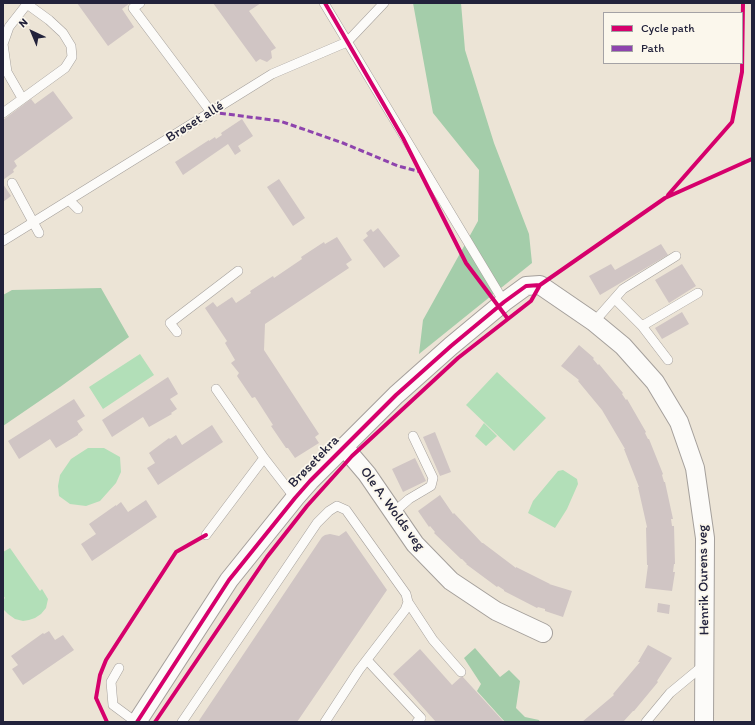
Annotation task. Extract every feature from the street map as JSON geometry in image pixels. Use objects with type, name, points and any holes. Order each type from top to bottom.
[{"type":"street","name":"Brøsetekra","points":[[136,722],[229,580],[295,498],[396,395],[504,302],[526,286],[540,285]]},
{"type":"street","name":"Henrik Ourens veg","points":[[540,285],[594,322],[623,346],[655,382],[678,422],[695,468],[706,538],[704,722]]},
{"type":"street","name":"Ole A. Wolds veg","points":[[344,447],[367,474],[415,544],[451,581],[496,611],[543,633]]},
{"type":"lane","points":[[3,113],[66,68],[72,57],[71,46],[63,33],[49,20],[26,3],[9,27],[3,44],[6,72],[22,98]]},
{"type":"lane","points":[[140,3],[133,8],[211,112]]},
{"type":"lane","points":[[324,3],[504,302]]},
{"type":"lane","name":"Brøset allé","points":[[3,242],[272,74],[347,42],[384,3]]},
{"type":"lane","points":[[12,183],[39,233]]},
{"type":"lane","points":[[69,200],[78,209]]},
{"type":"lane","points":[[594,322],[623,289],[676,256]]},
{"type":"lane","points":[[177,332],[170,323],[238,271]]},
{"type":"lane","points":[[642,326],[698,293]]},
{"type":"lane","points":[[615,299],[642,326],[668,360]]},
{"type":"lane","name":"Brøsetekra","points":[[216,389],[264,458],[295,498]]},
{"type":"lane","points":[[393,513],[409,498],[431,486],[433,478],[413,436]]},
{"type":"lane","points":[[206,535],[264,458]]},
{"type":"lane","points":[[182,722],[317,523],[329,511],[337,506],[346,510],[406,594],[408,602],[433,640],[461,672]]},
{"type":"lane","points":[[325,722],[342,694],[405,610],[408,602]]},
{"type":"lane","points":[[367,660],[421,718],[417,722]]},
{"type":"lane","points":[[646,722],[670,693],[705,664]]},
{"type":"lane","name":"Brøsetekra","points":[[119,668],[111,682],[113,705],[136,722]]},
{"type":"green space","points":[[413,3],[461,3],[465,50],[494,143],[529,234],[532,263],[419,354],[423,320],[478,221],[479,170],[433,113]]},
{"type":"green space","points":[[101,288],[129,337],[3,426],[3,295],[12,290]]},
{"type":"green space","points":[[140,354],[154,375],[103,409],[89,387]]},
{"type":"green space","points":[[497,372],[546,418],[514,451],[466,405]]},
{"type":"green space","points":[[484,423],[497,436],[486,446],[475,436]]},
{"type":"green space","points":[[88,448],[104,448],[120,457],[121,472],[116,483],[100,501],[86,506],[70,504],[59,496],[58,486],[60,475],[71,459]]},
{"type":"green space","points":[[563,470],[577,479],[578,484],[567,509],[555,528],[528,513],[533,501],[558,471]]},
{"type":"green space","points":[[10,548],[40,591],[42,589],[48,599],[46,608],[41,614],[29,620],[23,621],[15,619],[4,610],[3,600],[5,598],[3,595],[3,552]]},
{"type":"green space","points":[[475,648],[500,677],[509,670],[520,681],[516,708],[525,717],[539,720],[540,722],[505,722],[477,691],[481,684],[464,658]]},
{"type":"building","points":[[77,3],[130,3],[122,9],[134,27],[108,46]]},
{"type":"building","points":[[213,3],[261,3],[249,11],[276,48],[271,51],[272,58],[267,62],[260,59],[256,62]]},
{"type":"building","points":[[53,91],[73,118],[14,161],[17,166],[13,170],[14,172],[3,180],[3,120],[31,99],[35,104]]},
{"type":"building","points":[[242,119],[253,136],[238,146],[241,151],[235,155],[228,144],[183,175],[175,162],[209,140],[215,137],[216,139],[222,135],[221,133]]},
{"type":"building","points":[[279,179],[305,218],[293,226],[267,187]]},
{"type":"building","points":[[3,184],[11,196],[3,202]]},
{"type":"building","points":[[378,228],[400,256],[384,268],[363,240],[368,236],[366,233],[371,229],[373,232]]},
{"type":"building","points":[[337,237],[352,260],[346,264],[349,268],[265,324],[264,350],[319,434],[315,437],[319,443],[295,458],[271,426],[273,425],[255,397],[252,398],[237,376],[239,373],[231,363],[235,360],[225,343],[227,341],[205,308],[213,302],[217,307],[232,297],[236,303],[251,293],[250,291],[273,276],[274,278],[302,259],[301,257],[324,242],[325,244]]},
{"type":"building","points":[[661,244],[668,255],[600,295],[589,276],[611,264],[615,270]]},
{"type":"building","points":[[682,264],[696,286],[669,303],[655,280]]},
{"type":"building","points":[[682,312],[689,324],[662,339],[655,328]]},
{"type":"building","points":[[579,345],[594,358],[593,359],[623,393],[622,394],[626,400],[627,399],[646,432],[645,433],[649,439],[663,474],[673,519],[671,519],[672,526],[674,526],[675,564],[673,572],[675,572],[672,591],[645,588],[648,565],[647,527],[639,487],[625,449],[602,410],[578,381],[579,380],[561,366]]},
{"type":"building","points":[[168,377],[178,394],[170,399],[177,409],[171,413],[172,414],[149,427],[143,417],[112,437],[102,420]]},
{"type":"building","points":[[74,399],[85,416],[77,421],[83,430],[78,435],[56,448],[50,439],[19,459],[8,441]]},
{"type":"building","points":[[212,425],[223,442],[158,485],[147,468],[155,463],[149,453],[169,438],[170,439],[176,435],[182,445]]},
{"type":"building","points":[[435,432],[451,472],[440,476],[423,437]]},
{"type":"building","points":[[415,458],[426,481],[403,492],[392,469]]},
{"type":"building","points":[[440,495],[453,514],[454,513],[482,543],[516,568],[549,584],[572,591],[563,617],[545,611],[545,609],[537,608],[504,591],[498,586],[497,587],[466,564],[434,533],[435,532],[430,526],[429,527],[418,511]]},
{"type":"building","points":[[146,500],[157,517],[92,561],[81,544],[96,534],[89,524],[121,502],[128,512]]},
{"type":"building","points":[[346,531],[387,590],[297,722],[198,722],[322,537],[330,534],[339,536]]},
{"type":"building","points":[[658,603],[670,605],[669,614],[657,612]]},
{"type":"building","points":[[49,631],[55,640],[63,635],[74,650],[23,685],[12,669],[18,665],[11,656],[43,633],[44,634]]},
{"type":"building","points":[[648,645],[672,658],[657,681],[658,682],[634,711],[623,722],[582,722],[614,695],[613,694],[640,662],[638,662]]},
{"type":"building","points":[[420,649],[452,685],[462,676],[504,722],[436,722],[393,674]]},
{"type":"marked path","points":[[211,112],[280,121],[343,143],[398,166],[421,172]]},
{"type":"cycle path","points":[[325,3],[403,138],[466,263],[508,319]]},
{"type":"cycle path","points":[[743,3],[743,12]]},
{"type":"cycle path","points":[[668,195],[732,122],[742,72],[742,64]]},
{"type":"cycle path","points":[[155,722],[267,557],[307,506],[352,456],[458,358],[531,301],[540,285],[665,198],[752,159]]},
{"type":"cycle path","points":[[137,722],[229,580],[310,481],[396,395],[451,346],[504,302],[526,286],[540,285]]},
{"type":"cycle path","points":[[107,722],[96,698],[100,675],[106,660],[176,552],[206,535]]}]
